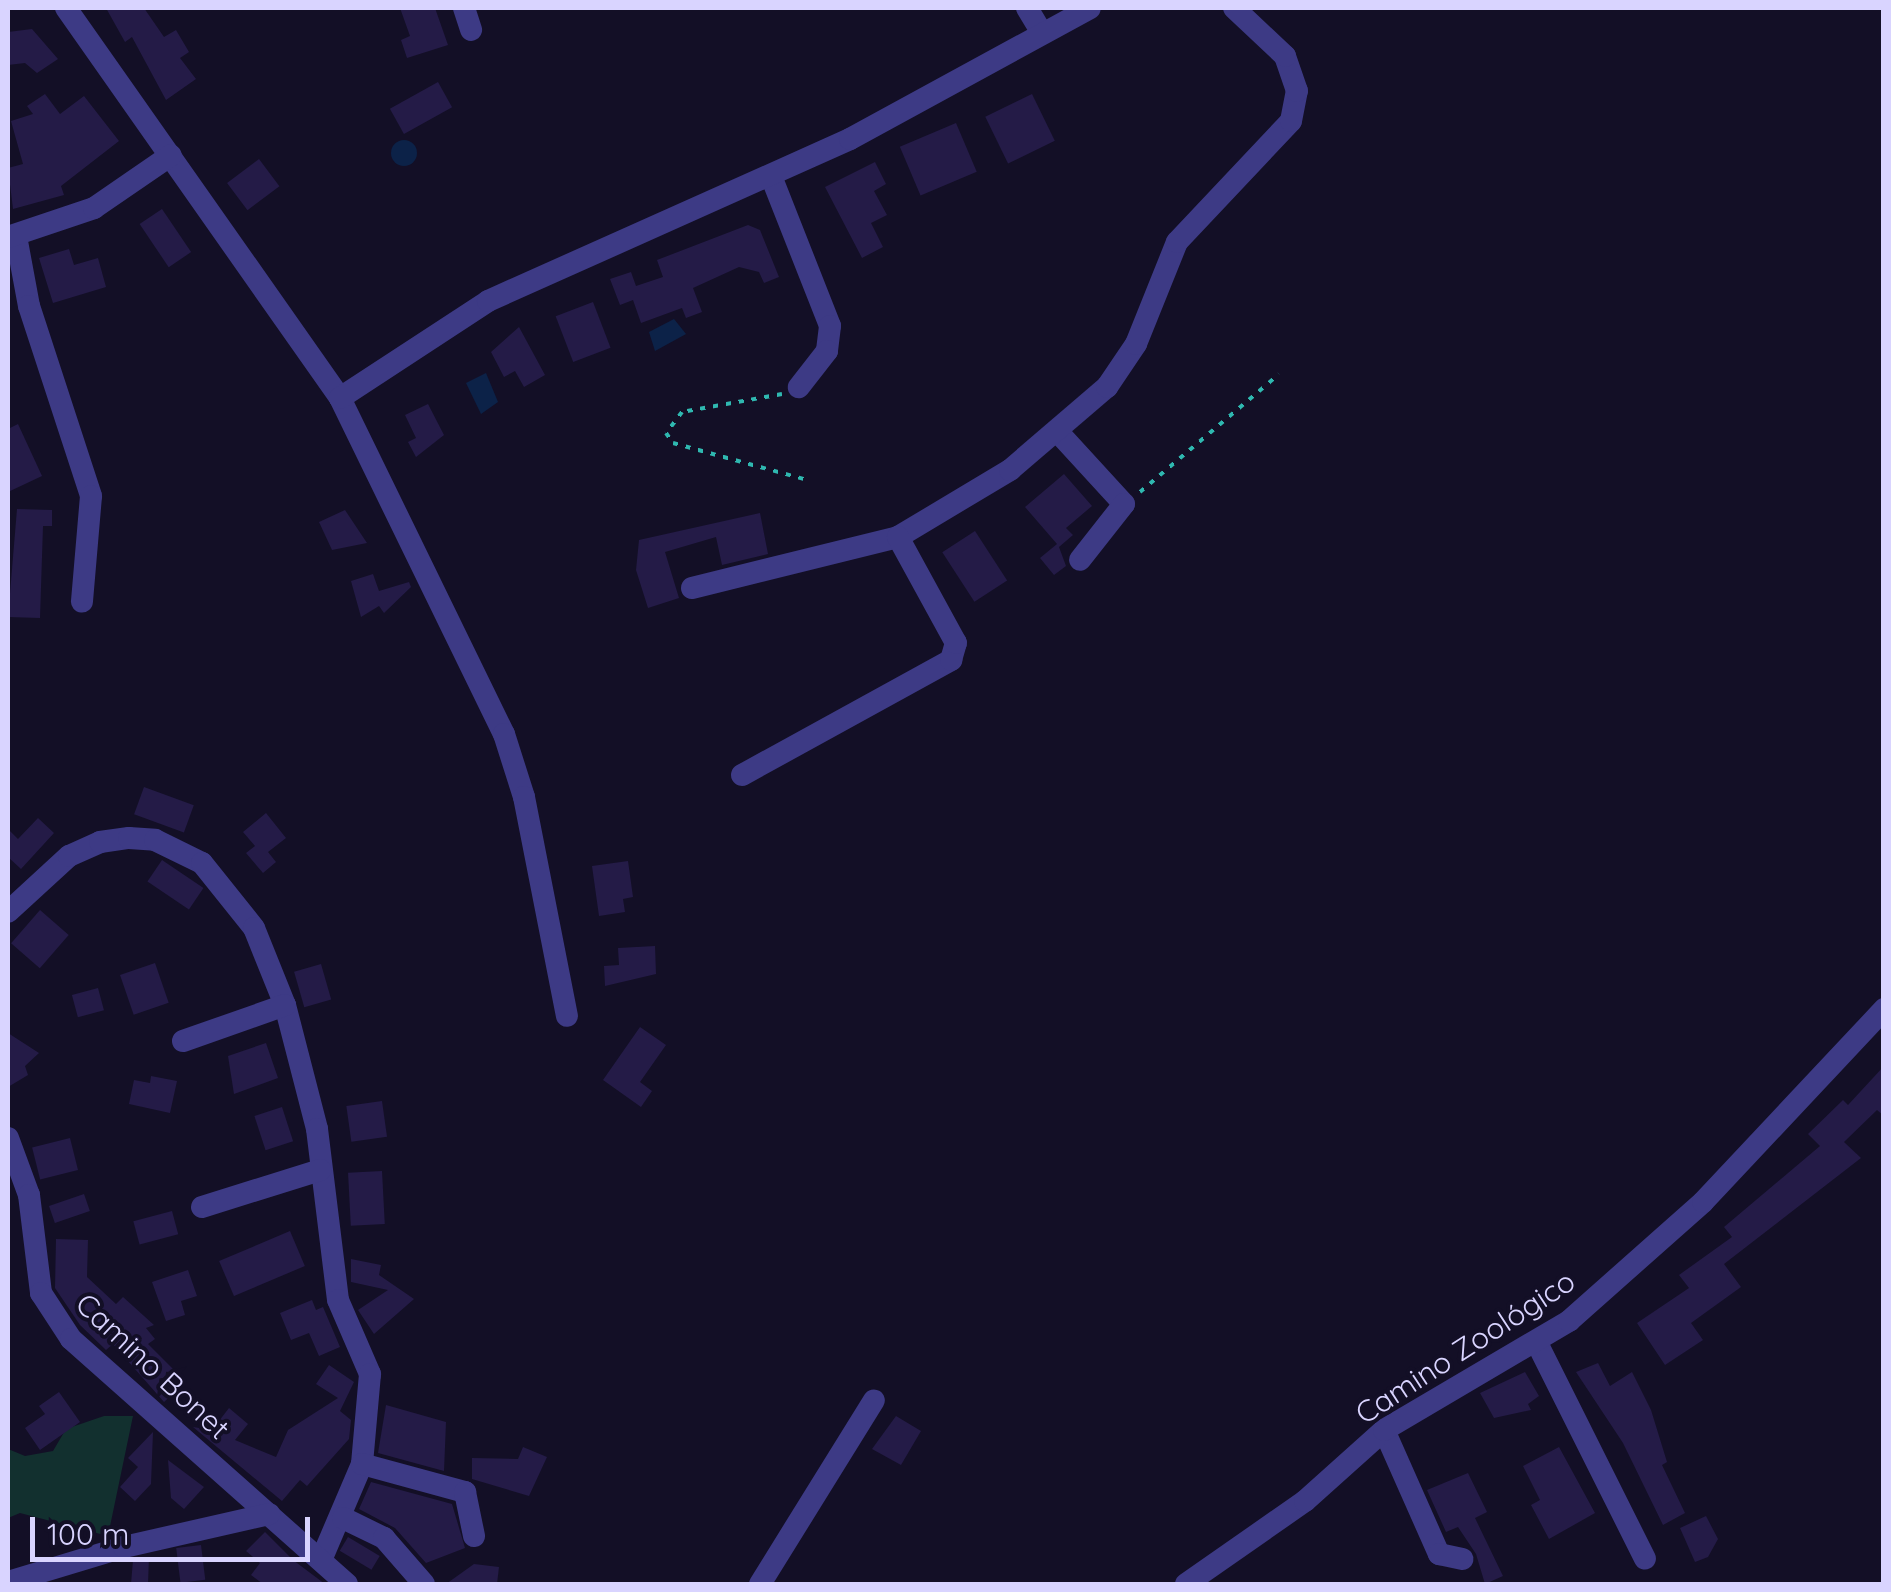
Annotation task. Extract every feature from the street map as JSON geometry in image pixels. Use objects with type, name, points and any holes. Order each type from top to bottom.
[{"type":"street","points":[[66,8],[340,398],[504,734],[524,797],[567,1016]]},
{"type":"street","points":[[1027,8],[1042,33]]},
{"type":"street","points":[[340,398],[488,301],[771,176],[1090,8]]},
{"type":"street","points":[[692,588],[898,537],[948,513],[1057,430],[1106,387],[1136,344],[1186,230],[1291,121],[1296,91],[1285,56],[1234,8]]},
{"type":"street","points":[[82,602],[91,496],[29,306],[12,236],[94,208],[171,156]]},
{"type":"street","points":[[771,176],[828,310],[827,350],[799,388]]},
{"type":"street","points":[[1057,430],[1124,504],[1080,560]]},
{"type":"street","points":[[742,775],[951,660],[956,643],[898,537]]},
{"type":"street","points":[[8,912],[69,856],[100,842],[155,840],[182,850],[221,880],[254,928],[285,1006],[317,1129],[331,1271],[370,1374],[362,1464],[343,1518],[322,1558]]},
{"type":"street","points":[[183,1041],[285,1006]]},
{"type":"street","name":"Camino Zoológico","points":[[1186,1584],[1290,1513],[1384,1430],[1537,1343],[1702,1202],[1879,1021]]},
{"type":"street","name":"Camino Bonet","points":[[8,1138],[22,1168],[41,1293],[71,1338],[347,1584]]},
{"type":"street","points":[[202,1207],[320,1170]]},
{"type":"street","points":[[1537,1343],[1646,1560]]},
{"type":"street","points":[[760,1584],[874,1400]]},
{"type":"street","points":[[1384,1430],[1439,1554],[1462,1558]]},
{"type":"street","points":[[362,1464],[465,1492],[474,1536]]},
{"type":"street","points":[[8,1582],[124,1546],[269,1514]]},
{"type":"street","points":[[343,1518],[384,1538],[424,1584]]},
{"type":"path","points":[[1124,504],[1279,374]]},
{"type":"path","points":[[799,388],[682,412],[666,433],[673,442],[807,480]]},
{"type":"green space","points":[[104,1416],[133,1416],[108,1536],[20,1513],[8,1518],[8,1449],[25,1456],[53,1451],[66,1429]]},
{"type":"water","points":[[404,140],[413,144],[417,153],[413,162],[404,166],[395,162],[391,153],[395,144]]},
{"type":"water","points":[[674,319],[686,334],[655,351],[649,332]]},
{"type":"water","points":[[486,373],[498,402],[481,414],[466,383]]},
{"type":"building","points":[[106,8],[144,8],[164,37],[176,30],[189,52],[180,58],[196,79],[166,100],[132,37],[125,42]]},
{"type":"building","points":[[400,8],[435,8],[448,45],[407,58],[401,40],[410,36]]},
{"type":"building","points":[[32,29],[58,59],[37,73],[25,63],[8,65],[8,32]]},
{"type":"building","points":[[438,82],[452,107],[404,134],[390,109]]},
{"type":"building","points":[[45,94],[60,114],[84,96],[119,141],[61,186],[64,195],[13,209],[8,168],[23,164],[11,121],[33,114],[27,106]]},
{"type":"building","points":[[1032,94],[1055,141],[1008,164],[985,117]]},
{"type":"building","points":[[956,123],[977,172],[921,196],[900,147]]},
{"type":"building","points":[[259,159],[279,186],[248,210],[227,183]]},
{"type":"building","points":[[875,162],[886,184],[874,191],[887,215],[871,223],[883,247],[862,258],[825,187]]},
{"type":"building","points":[[162,209],[191,252],[169,267],[140,224]]},
{"type":"building","points":[[748,225],[760,230],[779,277],[764,283],[759,272],[739,267],[693,288],[702,312],[686,318],[682,308],[641,323],[633,300],[620,305],[610,279],[631,272],[636,286],[663,277],[657,260]]},
{"type":"building","points":[[69,249],[74,265],[98,258],[106,287],[53,303],[39,258]]},
{"type":"building","points":[[593,302],[611,348],[573,362],[556,316]]},
{"type":"building","points":[[519,327],[545,375],[524,387],[515,371],[504,377],[491,352]]},
{"type":"building","points":[[428,404],[444,435],[416,457],[408,442],[416,438],[405,415]]},
{"type":"building","points":[[18,424],[42,476],[8,492],[8,429]]},
{"type":"building","points":[[1064,474],[1092,506],[1066,528],[1073,535],[1059,547],[1066,566],[1054,575],[1040,558],[1057,544],[1025,507]]},
{"type":"building","points":[[17,509],[52,510],[52,526],[43,526],[40,618],[8,617]]},
{"type":"building","points":[[345,510],[367,543],[332,550],[319,522]]},
{"type":"building","points":[[760,513],[768,554],[722,565],[716,537],[665,552],[679,598],[648,608],[636,570],[639,540]]},
{"type":"building","points":[[975,531],[1007,580],[974,602],[942,552]]},
{"type":"building","points":[[373,574],[379,591],[409,582],[411,587],[384,613],[379,606],[361,617],[351,581]]},
{"type":"building","points":[[144,787],[194,805],[184,832],[134,814]]},
{"type":"building","points":[[266,813],[286,838],[268,852],[276,862],[263,873],[246,853],[255,846],[243,832]]},
{"type":"building","points":[[38,818],[54,833],[21,869],[8,857],[8,829],[18,839]]},
{"type":"building","points":[[162,860],[203,888],[189,910],[147,882]]},
{"type":"building","points":[[628,861],[633,897],[623,899],[625,912],[599,916],[592,866]]},
{"type":"building","points":[[40,910],[69,935],[40,968],[11,943]]},
{"type":"building","points":[[655,946],[656,974],[605,986],[604,966],[619,965],[618,948]]},
{"type":"building","points":[[155,963],[169,1003],[134,1015],[120,975]]},
{"type":"building","points":[[321,964],[331,1000],[304,1007],[294,972]]},
{"type":"building","points":[[98,988],[104,1010],[78,1017],[72,995]]},
{"type":"building","points":[[640,1027],[666,1045],[640,1082],[652,1091],[641,1107],[603,1080]]},
{"type":"building","points":[[8,1033],[39,1053],[25,1066],[28,1075],[8,1087]]},
{"type":"building","points":[[266,1043],[278,1078],[234,1094],[228,1056]]},
{"type":"building","points":[[1884,1066],[1884,1116],[1877,1110],[1844,1142],[1861,1158],[1724,1264],[1741,1287],[1691,1323],[1703,1340],[1665,1365],[1637,1323],[1689,1288],[1679,1275],[1732,1237],[1724,1227],[1820,1146],[1808,1134],[1843,1100],[1848,1105]]},
{"type":"building","points":[[151,1076],[177,1081],[170,1113],[129,1104],[134,1080],[150,1083]]},
{"type":"building","points":[[382,1101],[387,1137],[351,1142],[346,1106]]},
{"type":"building","points":[[282,1107],[293,1141],[266,1150],[254,1116]]},
{"type":"building","points":[[70,1138],[78,1170],[40,1179],[32,1147]]},
{"type":"building","points":[[382,1171],[385,1224],[351,1226],[348,1173]]},
{"type":"building","points":[[84,1194],[90,1211],[55,1223],[49,1206]]},
{"type":"building","points":[[172,1211],[178,1234],[140,1245],[133,1221]]},
{"type":"building","points":[[290,1231],[305,1266],[234,1296],[219,1261]]},
{"type":"building","points":[[56,1239],[88,1240],[87,1277],[116,1304],[123,1297],[154,1325],[146,1328],[155,1339],[148,1344],[186,1382],[164,1402],[113,1344],[106,1350],[80,1325],[55,1288]]},
{"type":"building","points":[[351,1259],[381,1265],[379,1275],[414,1299],[374,1334],[358,1310],[388,1290],[351,1282]]},
{"type":"building","points":[[188,1270],[197,1296],[181,1301],[185,1315],[166,1321],[152,1282]]},
{"type":"building","points":[[312,1300],[316,1310],[323,1307],[340,1347],[319,1356],[309,1333],[291,1340],[280,1313]]},
{"type":"building","points":[[1598,1363],[1610,1386],[1632,1372],[1651,1410],[1667,1462],[1662,1465],[1685,1513],[1663,1525],[1623,1443],[1576,1372]]},
{"type":"building","points":[[329,1365],[354,1382],[340,1411],[351,1420],[349,1439],[307,1486],[300,1480],[282,1501],[193,1427],[212,1430],[229,1408],[248,1424],[235,1440],[276,1457],[288,1430],[338,1398],[316,1384]]},
{"type":"building","points":[[1525,1372],[1539,1396],[1528,1404],[1531,1410],[1494,1418],[1480,1393]]},
{"type":"building","points":[[59,1392],[80,1422],[40,1450],[25,1428],[45,1414],[39,1406]]},
{"type":"building","points":[[386,1405],[446,1422],[444,1471],[378,1453]]},
{"type":"building","points":[[896,1416],[921,1431],[901,1465],[872,1449]]},
{"type":"building","points":[[153,1432],[151,1484],[135,1501],[120,1487],[138,1467],[128,1458]]},
{"type":"building","points":[[523,1447],[547,1457],[529,1496],[472,1479],[472,1458],[518,1459]]},
{"type":"building","points":[[1559,1447],[1595,1513],[1549,1539],[1531,1505],[1540,1500],[1523,1466]]},
{"type":"building","points":[[168,1460],[204,1487],[184,1509],[171,1498]]},
{"type":"building","points":[[1468,1473],[1487,1512],[1475,1518],[1503,1576],[1485,1584],[1476,1554],[1458,1527],[1446,1532],[1427,1490]]},
{"type":"building","points":[[371,1482],[452,1504],[465,1548],[426,1563],[395,1528],[359,1509]]},
{"type":"building","points":[[1706,1516],[1718,1539],[1708,1557],[1695,1562],[1680,1528]]},
{"type":"building","points":[[265,1532],[325,1584],[263,1584],[251,1575],[260,1563],[246,1551]]},
{"type":"building","points":[[348,1537],[380,1556],[371,1570],[340,1551]]},
{"type":"building","points":[[201,1545],[205,1580],[180,1583],[176,1548]]},
{"type":"building","points":[[149,1557],[148,1584],[131,1584],[133,1560]]},
{"type":"building","points":[[474,1564],[499,1567],[497,1584],[446,1584]]}]
